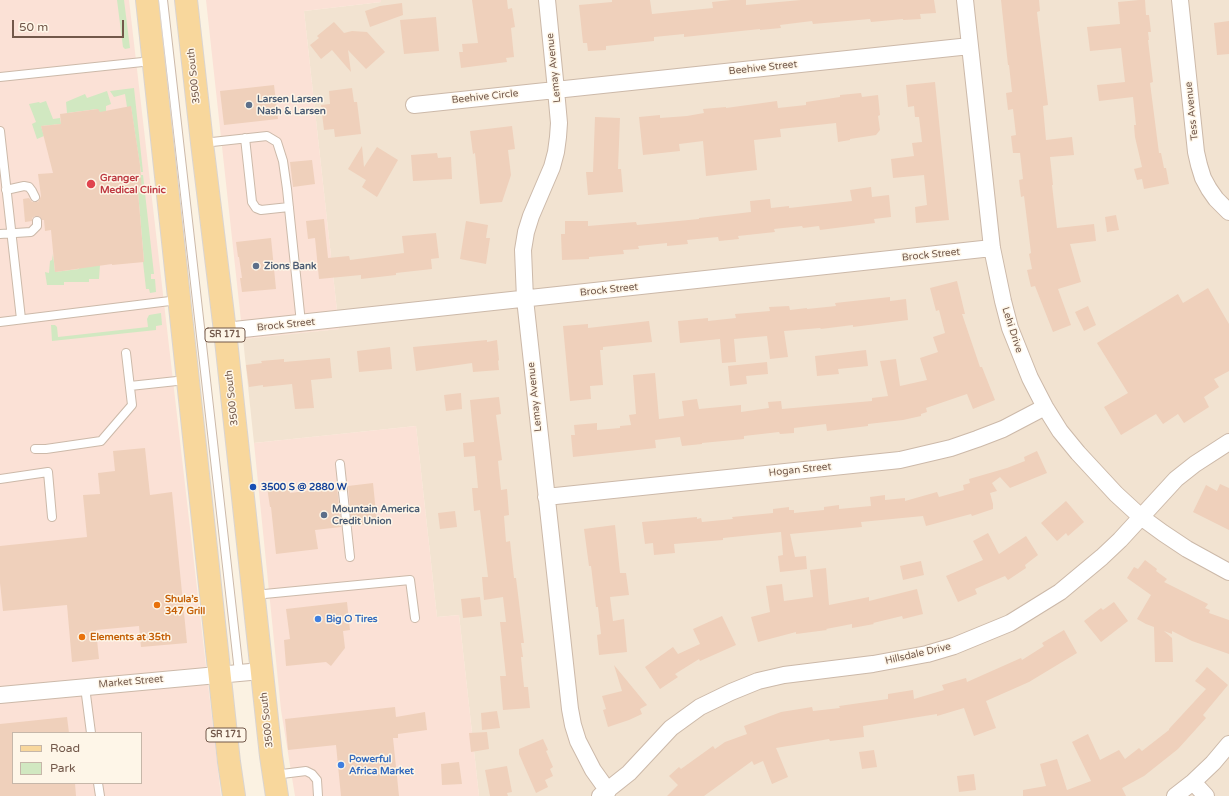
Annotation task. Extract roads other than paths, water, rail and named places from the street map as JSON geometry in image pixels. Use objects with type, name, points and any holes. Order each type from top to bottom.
[{"type":"main road","name":"SR 171","points":[[147,0],[187,380],[229,673],[229,762],[234,796]]},
{"type":"main road","points":[[173,0],[176,27],[195,78]]},
{"type":"main road","name":"3500 South","points":[[186,0],[225,331],[261,671],[277,796]]},
{"type":"street","name":"Lemay Avenue","points":[[547,0],[559,123],[556,152],[549,174],[531,216],[522,250],[525,299],[570,709],[578,741],[604,793]]},
{"type":"street","name":"Lehi Drive","points":[[965,0],[992,248],[1010,328],[1030,378],[1045,407],[1060,431],[1078,454],[1116,494],[1141,517],[1186,549],[1229,572]]},
{"type":"street","name":"Tess Avenue","points":[[1180,0],[1195,145],[1199,165],[1203,178],[1209,189],[1220,204],[1229,212]]},
{"type":"street","name":"Beehive Street","points":[[556,90],[970,46]]},
{"type":"street","name":"Beehive Circle","points":[[414,105],[556,90]]},
{"type":"street","name":"Brock Street","points":[[225,331],[992,248]]},
{"type":"street","name":"Hogan Street","points":[[546,497],[900,460],[938,452],[977,439],[1003,429],[1045,407]]},
{"type":"street","name":"Hillsdale Drive","points":[[604,793],[629,773],[671,728],[700,708],[731,692],[758,682],[784,675],[873,664],[927,654],[981,636],[1010,623],[1060,592],[1120,540],[1176,479],[1195,464],[1229,442]]},
{"type":"street","name":"Market Street","points":[[3,693],[261,671]]},
{"type":"street","points":[[1175,796],[1214,763],[1229,744]]},
{"type":"street","points":[[1193,782],[1206,796]]},
{"type":"lane","points":[[163,0],[229,673]]},
{"type":"lane","points":[[0,76],[153,60]]},
{"type":"lane","points":[[0,131],[20,320]]},
{"type":"lane","points":[[202,143],[267,136],[277,142],[283,161],[301,323]]},
{"type":"lane","points":[[245,138],[252,202],[256,208],[261,210],[289,207]]},
{"type":"lane","points":[[6,190],[24,186],[29,188],[35,197]]},
{"type":"lane","points":[[0,234],[11,232],[31,232],[37,226],[37,221]]},
{"type":"lane","points":[[0,322],[178,300]]},
{"type":"lane","points":[[35,450],[102,441],[132,405],[126,354]]},
{"type":"lane","points":[[130,386],[187,380]]},
{"type":"lane","points":[[340,464],[350,557]]},
{"type":"lane","points":[[0,478],[48,472],[52,517]]},
{"type":"lane","points":[[253,595],[410,580],[415,618]]},
{"type":"lane","points":[[85,687],[91,732]]},
{"type":"lane","points":[[274,775],[306,771],[312,774],[316,780],[318,796]]},
{"type":"lane","points":[[98,784],[100,796]]},
{"type":"place","name":"Larsen Larsen Nash & Larsen","points":[[249,105]]},
{"type":"place","name":"Granger Medical Clinic","points":[[91,184]]},
{"type":"place","name":"Zions Bank","points":[[256,266]]},
{"type":"place","name":"3500 S @ 2880 W","points":[[253,487]]},
{"type":"place","name":"Mountain America Credit Union","points":[[324,515]]},
{"type":"place","name":"Shula’s 347 Grill","points":[[157,605]]},
{"type":"place","name":"Big O Tires","points":[[318,619]]},
{"type":"place","name":"Elements at 35th","points":[[82,637]]},
{"type":"place","name":"Powerful Africa Market","points":[[341,765]]}]
